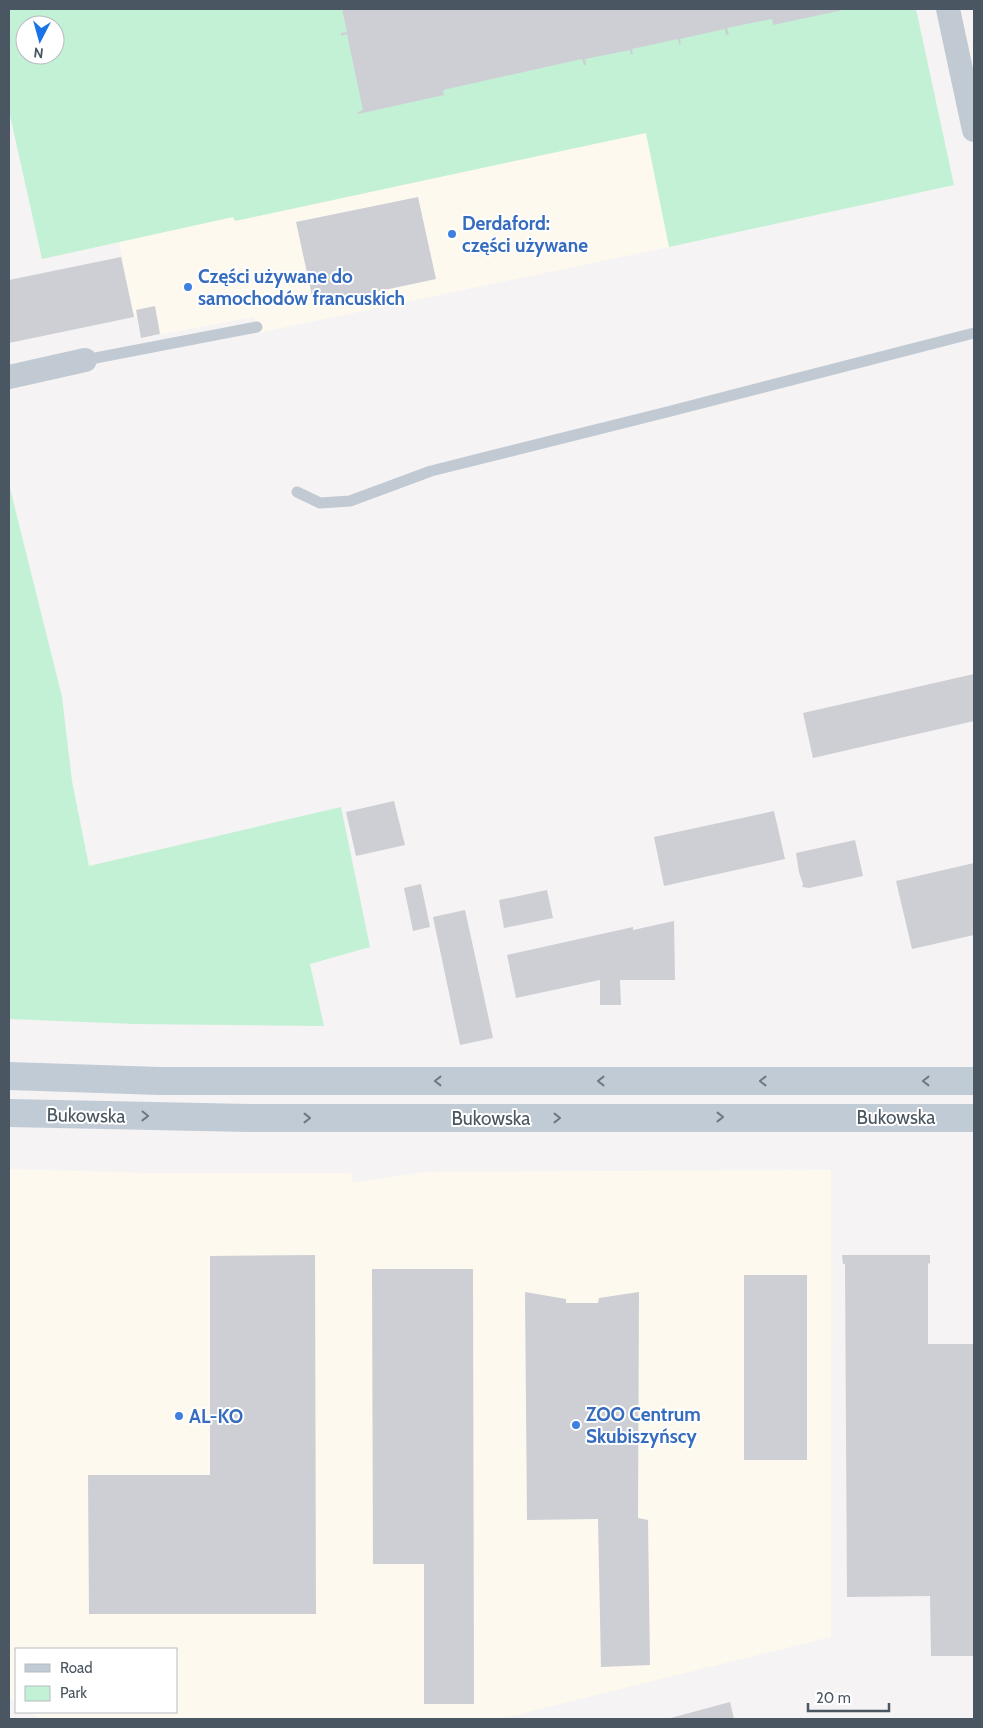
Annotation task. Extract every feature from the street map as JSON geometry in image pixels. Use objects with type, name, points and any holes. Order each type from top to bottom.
[{"type":"main road","name":"Bukowska","points":[[9,1076],[179,1081],[974,1081]]},
{"type":"main road","name":"Bukowska","points":[[9,1113],[250,1118],[974,1118]]},
{"type":"street","points":[[948,9],[974,130]]},
{"type":"street","points":[[9,377],[85,360]]},
{"type":"lane","points":[[85,360],[257,327]]},
{"type":"lane","points":[[298,492],[320,503],[350,501],[431,471],[974,333]]},
{"type":"shaded area","name":"Derdaford: części używane","points":[[646,132],[669,247],[258,333],[254,317],[141,338],[137,317],[134,317],[119,242],[233,217],[235,221]]},
{"type":"shaded area","points":[[9,1169],[149,1173],[351,1173],[352,1183],[424,1172],[831,1170],[831,1637],[500,1719],[40,1719],[31,1713],[178,1713],[178,1648],[15,1648],[15,1701],[9,1697]]},
{"type":"green space","points":[[9,9],[916,9],[954,185],[669,247],[646,133],[235,221],[233,217],[42,259],[9,111]]},
{"type":"green space","points":[[9,484],[62,697],[72,781],[89,866],[341,807],[370,947],[310,964],[324,1026],[134,1024],[9,1019]]},
{"type":"building","points":[[342,9],[843,10],[773,25],[772,19],[727,28],[729,34],[726,35],[725,29],[680,39],[681,44],[679,45],[678,39],[632,49],[633,54],[631,55],[630,50],[585,59],[586,65],[584,65],[582,59],[443,90],[444,95],[358,114],[358,112],[363,110],[347,34],[341,36],[341,33],[347,32]]},
{"type":"building","points":[[418,197],[436,279],[314,305],[296,222]]},
{"type":"building","points":[[121,257],[134,317],[9,343],[9,280]]},
{"type":"building","points":[[155,306],[160,334],[141,338],[136,310]]},
{"type":"building","points":[[974,674],[974,721],[813,758],[803,713]]},
{"type":"building","points":[[394,801],[405,845],[356,856],[346,812]]},
{"type":"building","points":[[774,811],[785,859],[664,886],[654,837]]},
{"type":"building","points":[[855,840],[863,876],[809,888],[802,887],[803,884],[796,853]]},
{"type":"building","points":[[974,863],[974,935],[912,949],[896,881]]},
{"type":"building","points":[[421,884],[430,927],[413,931],[404,888]]},
{"type":"building","points":[[547,890],[553,918],[504,928],[499,900]]},
{"type":"building","points":[[465,910],[493,1038],[460,1045],[433,917]]},
{"type":"building","points":[[674,921],[675,980],[620,980],[621,1005],[600,1005],[600,980],[516,998],[507,955],[633,927],[633,930]]},
{"type":"building","points":[[315,1255],[316,1614],[89,1614],[88,1475],[210,1475],[210,1256]]},
{"type":"building","points":[[842,1255],[930,1255],[930,1264],[928,1263],[928,1344],[974,1344],[974,1656],[931,1656],[930,1596],[847,1597],[845,1264],[843,1264]]},
{"type":"building","points":[[372,1269],[473,1269],[474,1704],[424,1704],[424,1564],[373,1564]]},
{"type":"building","points":[[744,1275],[807,1275],[807,1460],[744,1460]]},
{"type":"building","points":[[525,1292],[566,1299],[566,1303],[598,1303],[599,1298],[639,1292],[638,1518],[648,1520],[650,1665],[601,1667],[598,1519],[527,1520]]},
{"type":"building","points":[[730,1702],[734,1719],[667,1719]]},
{"type":"place","name":"Derdaford: części używane","points":[[452,234]]},
{"type":"place","name":"Części używane do samochodów francuskich","points":[[188,287]]},
{"type":"place","name":"AL-KO","points":[[179,1416]]},
{"type":"place","name":"ZOO Centrum Skubiszyńscy","points":[[576,1425]]}]
